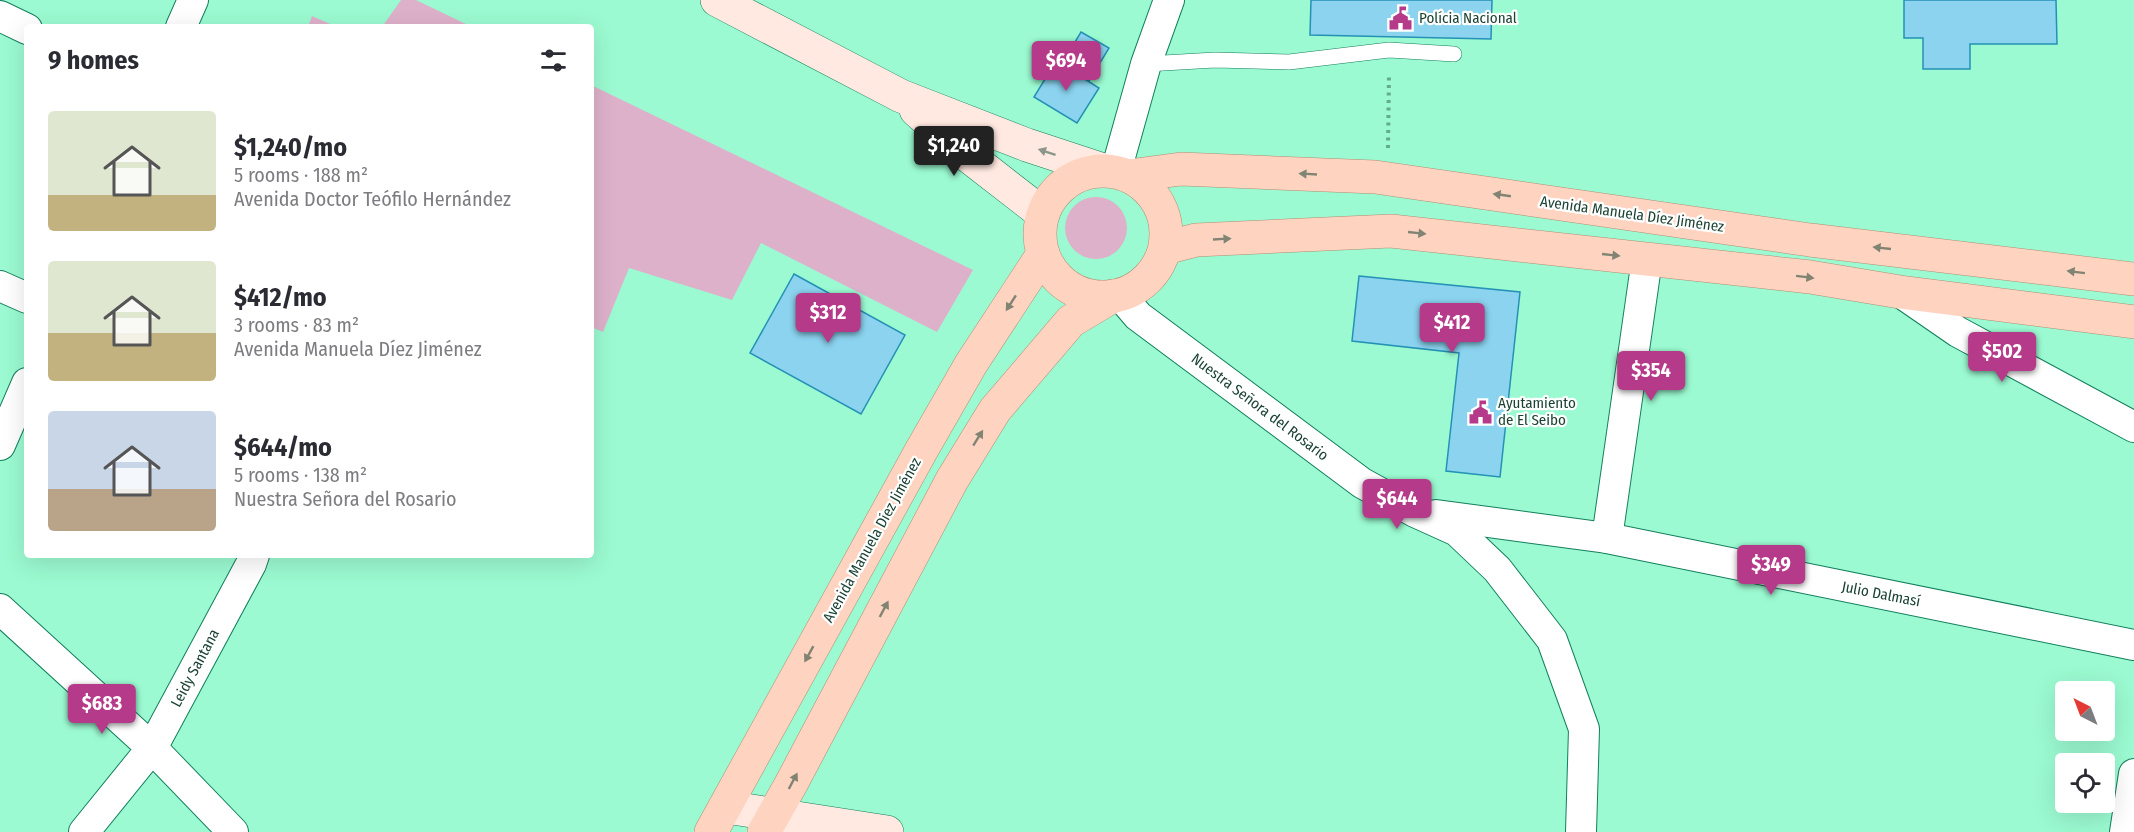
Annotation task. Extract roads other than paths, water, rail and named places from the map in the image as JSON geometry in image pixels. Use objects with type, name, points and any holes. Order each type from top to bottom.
[{"type":"main road","points":[[717,0],[901,96],[1027,145],[1116,172],[1147,188],[1160,205],[1166,226],[1165,248],[1159,264],[1149,278],[1136,288],[1071,321],[995,410],[952,480],[769,823]]},
{"type":"main road","points":[[901,96],[958,148],[1043,214]]},
{"type":"main road","name":"Avenida Manuela Díez Jiménez","points":[[1116,172],[1181,169],[1387,179],[1810,240],[2134,279]]},
{"type":"main road","points":[[1116,172],[1077,176],[1056,191],[1043,214],[1040,231],[1043,254],[1059,279],[1074,291],[1093,297],[1117,296]]},
{"type":"main road","points":[[1165,248],[1196,240],[1391,231],[1810,277],[1900,292],[2134,322]]},
{"type":"main road","name":"Avenida Manuela Díez Jiménez","points":[[719,819],[971,364],[1043,254]]},
{"type":"main road","points":[[719,819],[887,832]]},
{"type":"street","points":[[182,24],[193,0]]},
{"type":"street","points":[[1116,172],[1146,64],[1169,0]]},
{"type":"street","points":[[0,16],[24,28]]},
{"type":"street","points":[[1607,538],[1647,259]]},
{"type":"street","points":[[0,286],[24,297]]},
{"type":"street","points":[[1900,292],[1958,332],[2134,427]]},
{"type":"street","name":"Nuestra Señora del Rosario","points":[[1117,296],[1138,316],[1362,483],[1415,512],[1457,531],[1497,569],[1552,640],[1584,729],[1581,832]]},
{"type":"street","points":[[0,445],[24,390]]},
{"type":"street","name":"Julio Dalmasí","points":[[1415,512],[1607,538],[2134,645]]},
{"type":"street","name":"Leidy Santana","points":[[84,832],[152,748],[253,558]]},
{"type":"street","points":[[0,609],[152,748],[233,832]]},
{"type":"street","points":[[2125,832],[2134,774]]},
{"type":"lane","points":[[1146,64],[1215,60],[1289,62],[1389,50],[1454,54]]},
{"type":"place","name":"Polícia Nacional","points":[[1401,18]]},
{"type":"place","name":"Ayutamiento de El Seibo","points":[[1480,412]]}]
